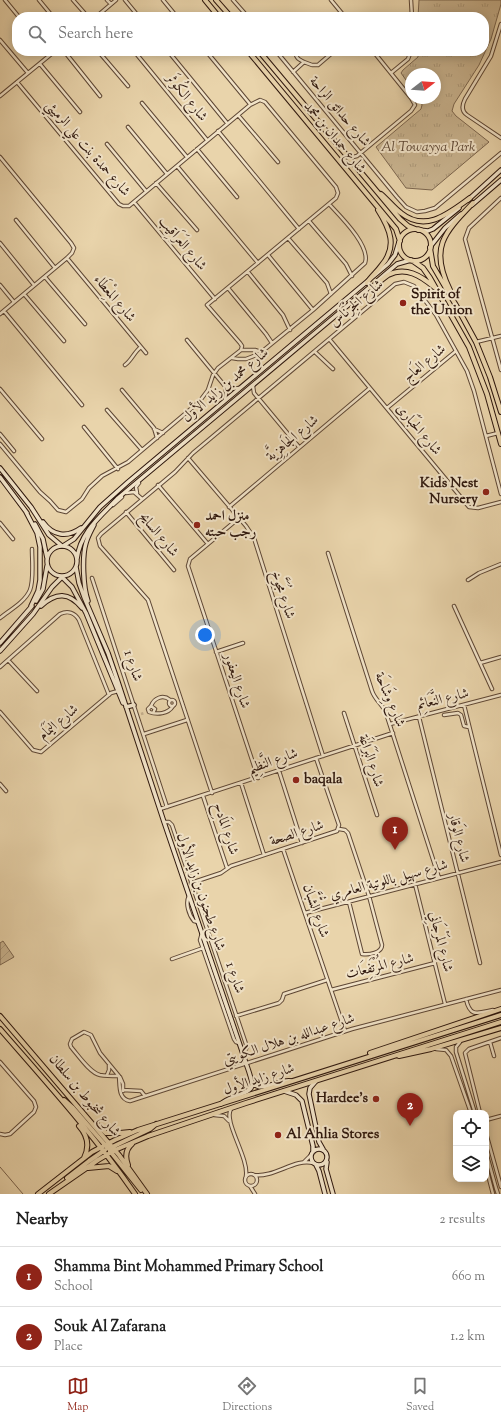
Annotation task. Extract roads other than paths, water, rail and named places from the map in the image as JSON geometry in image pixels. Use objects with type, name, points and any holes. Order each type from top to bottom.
[{"type":"main road","points":[[205,0],[213,10]]},
{"type":"main road","points":[[216,0],[227,12]]},
{"type":"main road","name":"شارع حمدان بن محمد","points":[[252,56],[396,229],[400,242]]},
{"type":"main road","name":"شارع حمدان بن محمد","points":[[263,56],[402,222],[418,230]]},
{"type":"main road","points":[[501,170],[438,226],[428,231],[412,230],[407,232],[400,242],[402,254],[426,272],[469,347],[485,387],[501,444]]},
{"type":"main road","points":[[412,261],[420,260],[425,257],[430,247],[445,228],[501,180]]},
{"type":"main road","points":[[374,189],[385,197],[400,213],[411,220],[417,221],[436,220],[470,198]]},
{"type":"main road","points":[[366,193],[386,224],[390,239],[389,252],[385,261],[366,283]]},
{"type":"main road","points":[[457,307],[442,274],[441,251],[444,238],[453,224],[473,203]]},
{"type":"main road","points":[[418,230],[428,237],[433,266],[476,342],[490,377],[501,412]]},
{"type":"main road","name":"شارع محمد بن زايد الأول","points":[[62,546],[74,539],[117,491],[388,264],[395,255],[400,242]]},
{"type":"main road","name":"شارع محمد بن زايد الأول","points":[[77,558],[83,537],[98,518],[126,491],[398,264],[412,261]]},
{"type":"main road","points":[[370,288],[390,274],[404,272],[418,275],[438,291]]},
{"type":"main road","points":[[0,468],[46,526],[56,533],[63,535],[70,534],[85,525]]},
{"type":"main road","points":[[0,643],[32,606],[43,589],[47,564],[43,539],[26,512],[1,479]]},
{"type":"main road","points":[[0,651],[38,609],[52,587],[62,577],[71,574],[76,567],[77,558],[74,551],[70,548],[62,546],[49,535],[31,507]]},
{"type":"main road","points":[[26,512],[37,533],[40,547],[39,586],[32,606]]},
{"type":"main road","points":[[96,624],[85,589],[84,550],[88,536],[98,518]]},
{"type":"main road","points":[[47,558],[52,550],[62,546]]},
{"type":"main road","points":[[47,564],[51,572],[62,577]]},
{"type":"main road","name":"شارع طحنون بن زايد الأول","points":[[76,567],[81,589],[108,653],[240,1043],[252,1083]]},
{"type":"main road","name":"شارع طحنون بن زايد الأول","points":[[62,577],[72,587],[86,613],[126,708]]},
{"type":"main road","points":[[38,609],[50,599],[61,596],[73,599],[86,613]]},
{"type":"main road","points":[[126,708],[134,705]]},
{"type":"main road","points":[[344,1064],[501,1009]]},
{"type":"main road","name":"شارع زايد الأول","points":[[49,1194],[108,1149],[138,1130],[501,1015]]},
{"type":"main road","name":"شارع شخبوط بن سلطان","points":[[0,1016],[87,1116],[135,1194]]},
{"type":"main road","name":"شارع زايد الأول","points":[[38,1194],[84,1158],[108,1149],[135,1141],[207,1115],[501,1022]]},
{"type":"main road","points":[[383,1059],[410,1054],[501,1028]]},
{"type":"main road","name":"شارع شخبوط بن سلطان","points":[[0,1029],[59,1096],[130,1171],[146,1194]]},
{"type":"main road","points":[[318,1080],[310,1088],[309,1094],[320,1144],[327,1154],[326,1169],[333,1194]]},
{"type":"main road","points":[[221,1104],[228,1098],[250,1090],[252,1083],[260,1088],[281,1081],[291,1081]]},
{"type":"main road","points":[[283,1091],[298,1096],[302,1101],[313,1146],[311,1159],[320,1171],[325,1194]]},
{"type":"main road","points":[[59,1096],[65,1108],[86,1136],[87,1148],[84,1158]]},
{"type":"main road","points":[[87,1116],[106,1133],[120,1133],[138,1130]]},
{"type":"main road","points":[[64,1183],[71,1175],[108,1149],[150,1129],[157,1123]]},
{"type":"main road","points":[[130,1171],[126,1153],[135,1141]]},
{"type":"main road","points":[[108,1149],[146,1194]]},
{"type":"main road","points":[[312,1154],[318,1149],[323,1149]]},
{"type":"main road","points":[[315,1164],[322,1165],[327,1161]]},
{"type":"main road","points":[[83,1169],[98,1166],[109,1166],[124,1178]]},
{"type":"street","points":[[4,0],[15,12]]},
{"type":"street","points":[[39,0],[49,12]]},
{"type":"street","points":[[73,0],[84,12]]},
{"type":"street","points":[[107,0],[111,4]]},
{"type":"street","points":[[102,12],[116,0]]},
{"type":"street","points":[[125,0],[135,12]]},
{"type":"street","points":[[163,0],[174,12]]},
{"type":"street","points":[[234,0],[244,12]]},
{"type":"street","points":[[330,0],[341,12]]},
{"type":"street","points":[[411,0],[412,12]]},
{"type":"street","points":[[501,24],[491,56],[462,105],[467,116],[501,138]]},
{"type":"street","points":[[0,40],[12,55]]},
{"type":"street","points":[[13,56],[28,74]]},
{"type":"street","points":[[0,96],[49,56]]},
{"type":"street","points":[[68,56],[100,96]]},
{"type":"street","points":[[102,56],[128,86]]},
{"type":"street","name":"شارع الكُوثَر","points":[[138,56],[208,140]]},
{"type":"street","points":[[172,56],[227,124]]},
{"type":"street","points":[[210,56],[250,105],[257,100],[265,102],[336,186],[338,192],[337,197],[329,204],[207,305],[241,344],[241,350]]},
{"type":"street","name":"شارع حدائق الراحة","points":[[280,56],[360,154],[401,202],[411,210],[421,212],[438,207],[501,153]]},
{"type":"street","points":[[296,56],[298,59],[312,65],[318,65],[330,56]]},
{"type":"street","points":[[377,56],[405,90]]},
{"type":"street","points":[[391,73],[408,59],[409,56]]},
{"type":"street","points":[[293,72],[304,62]]},
{"type":"street","points":[[40,64],[80,112]]},
{"type":"street","name":"شارع حمدة بنت علي الرميثي","points":[[17,82],[122,206],[127,206],[134,202],[250,105]]},
{"type":"street","points":[[142,103],[187,157]]},
{"type":"street","points":[[348,158],[360,154],[414,108],[414,104]]},
{"type":"street","points":[[238,115],[278,162]]},
{"type":"street","points":[[128,127],[166,174]]},
{"type":"street","points":[[218,131],[299,229]]},
{"type":"street","name":"شارع حمدة بنت علي الرميثي","points":[[107,144],[146,191]]},
{"type":"street","points":[[197,149],[237,197]]},
{"type":"street","points":[[354,165],[357,156]]},
{"type":"street","points":[[0,157],[72,243],[74,248],[67,258],[0,314]]},
{"type":"street","points":[[177,166],[258,263]]},
{"type":"street","points":[[156,183],[197,230]]},
{"type":"street","points":[[501,198],[469,228],[465,237],[501,370]]},
{"type":"street","name":"شارع العَرَاقِيب","points":[[134,202],[215,299]]},
{"type":"street","points":[[232,358],[249,358],[261,352],[290,330],[331,295],[365,263],[366,254],[358,238],[329,204]]},
{"type":"street","points":[[16,220],[55,268]]},
{"type":"street","points":[[309,221],[346,264],[352,276]]},
{"type":"street","points":[[288,238],[327,283],[331,295]]},
{"type":"street","points":[[0,243],[34,285]]},
{"type":"street","points":[[268,255],[313,310]]},
{"type":"street","name":"شارع المِعْطَاء","points":[[67,258],[146,353]]},
{"type":"street","points":[[248,272],[283,315],[290,330]]},
{"type":"street","points":[[45,277],[85,324]]},
{"type":"street","name":"شارع الجِرْنَاس","points":[[187,720],[148,600],[99,544],[98,538],[126,512],[182,466],[188,458],[395,284],[404,282],[414,286],[432,309],[456,351],[472,384],[501,494]]},
{"type":"street","points":[[0,285],[14,302]]},
{"type":"street","points":[[228,288],[272,343]]},
{"type":"street","points":[[24,294],[64,341]]},
{"type":"street","points":[[4,311],[82,405]]},
{"type":"street","points":[[476,342],[501,336]]},
{"type":"street","points":[[187,340],[224,385],[231,389],[242,387]]},
{"type":"street","name":"شارع الحَبَارى","points":[[330,340],[469,507],[478,508],[501,502]]},
{"type":"street","points":[[125,365],[141,346]]},
{"type":"street","points":[[0,444],[40,492],[58,510],[62,512],[67,511],[82,499],[89,488],[102,476],[118,469],[128,462],[202,399],[210,387],[214,373],[218,368],[241,350],[255,350],[261,352]]},
{"type":"street","name":"شارع العَاج","points":[[387,408],[456,351]]},
{"type":"street","points":[[315,352],[333,368]]},
{"type":"street","points":[[223,403],[226,393],[224,385]]},
{"type":"street","points":[[253,385],[254,393]]},
{"type":"street","name":"شارع الجَاهِزِيَّة","points":[[229,507],[370,388]]},
{"type":"street","points":[[0,389],[42,439]]},
{"type":"street","points":[[122,390],[154,428],[163,433]]},
{"type":"street","points":[[247,390],[254,393],[299,447]]},
{"type":"street","points":[[108,410],[142,450]]},
{"type":"street","points":[[84,427],[118,469]]},
{"type":"street","points":[[154,428],[156,438]]},
{"type":"street","points":[[486,436],[498,432]]},
{"type":"street","points":[[0,434],[14,451]]},
{"type":"street","name":"شارع مُجَوَّخ","points":[[188,458],[239,518],[251,533],[255,541],[323,756]]},
{"type":"street","points":[[137,493],[137,485],[152,472],[155,466]]},
{"type":"street","points":[[158,485],[208,544]]},
{"type":"street","points":[[108,508],[126,493],[131,491],[137,493],[142,499]]},
{"type":"street","name":"شارع السايح","points":[[126,512],[174,570]]},
{"type":"street","name":"شارع اليعفور","points":[[239,518],[190,560],[188,566],[258,778]]},
{"type":"street","points":[[0,523],[13,539]]},
{"type":"street","points":[[0,618],[19,603],[27,595],[30,589],[32,583],[32,548]]},
{"type":"street","name":"شارع وِشَاحَة","points":[[328,553],[372,691],[375,698],[384,709],[390,724],[439,878]]},
{"type":"street","points":[[468,580],[479,573],[501,564]]},
{"type":"street","name":"شارع 1","points":[[92,578],[134,705],[141,714],[144,734],[167,807]]},
{"type":"street","points":[[454,606],[492,689]]},
{"type":"street","points":[[0,667],[60,614],[66,612],[72,613],[78,620],[109,695]]},
{"type":"street","points":[[216,652],[243,643]]},
{"type":"street","points":[[480,663],[501,657]]},
{"type":"street","points":[[8,660],[37,691]]},
{"type":"street","name":"شارع اليَمَام","points":[[0,712],[33,750],[38,752],[43,750],[109,695],[118,691]]},
{"type":"street","name":"شارع النَّعَائِم","points":[[390,724],[501,695]]},
{"type":"street","points":[[141,714],[148,711],[148,708],[151,706],[153,701],[160,698],[166,697],[175,701],[175,704],[167,711],[159,714],[148,711]]},
{"type":"street","points":[[464,705],[501,855]]},
{"type":"street","points":[[151,706],[155,709],[153,713]]},
{"type":"street","points":[[444,715],[458,712],[464,726],[469,727]]},
{"type":"street","name":"شارع البَرَاعَة","points":[[344,713],[377,815]]},
{"type":"street","name":"شارع الوَقار","points":[[419,717],[480,963]]},
{"type":"street","points":[[144,734],[187,720],[212,793]]},
{"type":"street","name":"شارع النَّظِيم","points":[[160,809],[204,796],[392,733]]},
{"type":"street","name":"شارع الصحة","points":[[191,883],[221,873],[231,866],[336,832],[339,829],[339,825],[316,758]]},
{"type":"street","points":[[279,771],[302,843]]},
{"type":"street","points":[[241,783],[264,855]]},
{"type":"street","points":[[0,784],[6,791]]},
{"type":"street","name":"شارع المَادِح","points":[[204,796],[227,868]]},
{"type":"street","name":"شارع 1","points":[[164,822],[167,821],[171,824],[247,1047],[243,1054]]},
{"type":"street","points":[[339,829],[345,830],[348,833],[369,896],[382,947],[378,952],[366,955],[362,954],[348,902]]},
{"type":"street","name":"شارع الشُّبَّان","points":[[283,849],[345,1031]]},
{"type":"street","name":"شارع سهيل باللوتية العامري","points":[[304,913],[501,862]]},
{"type":"street","name":"شارع المَرْجَانِي","points":[[415,884],[445,1004]]},
{"type":"street","points":[[202,933],[200,938],[203,948],[234,1039],[236,1042],[240,1043]]},
{"type":"street","points":[[172,959],[203,948]]},
{"type":"street","name":"شارع المُرْتَفِعَات","points":[[331,990],[435,963]]},
{"type":"street","points":[[236,1016],[279,1003],[282,1000],[282,996],[286,994],[327,980]]},
{"type":"street","name":"شارع عبدالله بن هلال الكويتي","points":[[122,1095],[125,1099],[130,1100],[145,1096],[345,1031],[501,990]]},
{"type":"street","points":[[466,1000],[469,1009],[475,1013],[501,1009]]},
{"type":"street","points":[[120,1076],[98,1074],[91,1069],[71,1047],[70,1041],[84,1032],[89,1033],[93,1037],[100,1053],[120,1076],[123,1084],[122,1095]]},
{"type":"street","points":[[466,1038],[458,1043],[456,1048],[474,1110]]},
{"type":"street","points":[[479,1110],[468,1070],[465,1052],[469,1049],[501,1038]]},
{"type":"street","points":[[490,1042],[494,1056]]},
{"type":"street","points":[[431,1048],[443,1049],[448,1051],[450,1054],[470,1110]]},
{"type":"street","points":[[0,1062],[34,1101],[36,1107],[34,1112],[10,1134],[5,1136],[0,1134]]},
{"type":"street","points":[[106,1075],[109,1070],[109,1064]]},
{"type":"street","points":[[462,1072],[468,1070]]},
{"type":"street","points":[[120,1076],[122,1095]]},
{"type":"street","points":[[123,1090],[141,1091],[145,1096]]},
{"type":"street","points":[[231,1108],[228,1114],[246,1168],[245,1182],[255,1193]]},
{"type":"street","points":[[207,1115],[224,1116],[230,1122]]},
{"type":"street","points":[[489,1119],[501,1116]]},
{"type":"street","points":[[489,1144],[501,1187]]},
{"type":"street","points":[[246,1176],[263,1176],[304,1162],[312,1154]]},
{"type":"street","points":[[304,1162],[315,1164]]},
{"type":"street","points":[[489,1163],[498,1194]]},
{"type":"street","points":[[246,1168],[256,1178],[255,1193]]},
{"type":"street","points":[[497,1173],[501,1172]]},
{"type":"street","points":[[249,1186],[252,1186],[263,1176]]},
{"type":"street","points":[[489,1179],[493,1194]]},
{"type":"waterway","points":[[0,1167],[23,1194]]},
{"type":"place","name":"Spirit of the Union","points":[[403,303]]},
{"type":"place","name":"Kids Nest Nursery","points":[[486,492]]},
{"type":"place","name":"منزل احمد رجب حبته","points":[[197,525]]},
{"type":"place","name":"baqala","points":[[296,780]]},
{"type":"place","name":"Shamma Bint Mohammed Primary School","points":[[395,850]]},
{"type":"place","name":"Hardee's","points":[[376,1099]]},
{"type":"place","name":"Souk Al Zafarana","points":[[410,1126]]},
{"type":"place","name":"Al Ahlia Stores","points":[[278,1135]]},
{"type":"park label","name":"Al Towayya Park","points":[[428,148]]}]
